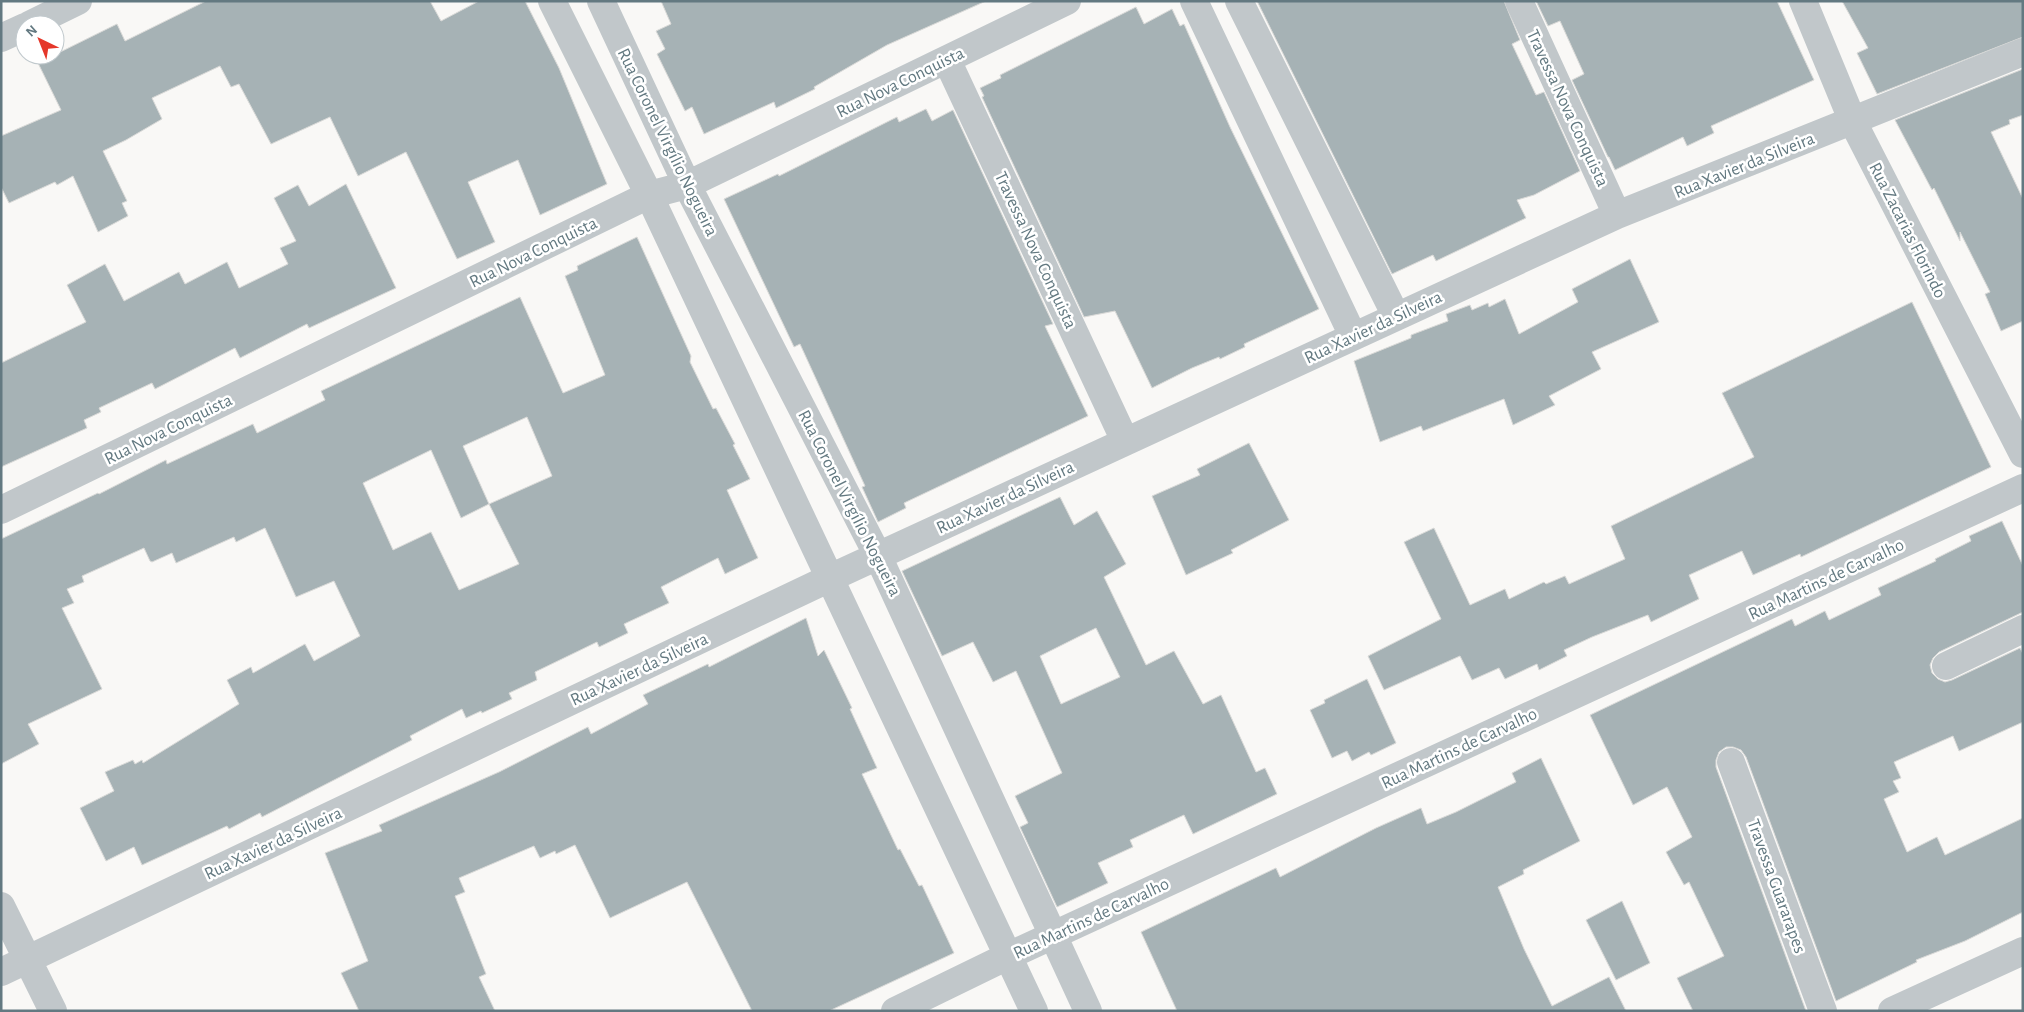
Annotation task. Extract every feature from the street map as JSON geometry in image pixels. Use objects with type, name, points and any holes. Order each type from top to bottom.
[{"type":"street","points":[[49,15],[78,1]]},
{"type":"street","points":[[552,1],[649,195],[1034,1011]]},
{"type":"street","name":"Rua Coronel Virgílio Nogueira","points":[[601,1],[687,185],[878,556],[1088,1011]]},
{"type":"street","name":"Rua Nova Conquista","points":[[1,510],[649,195],[687,185],[1067,1]]},
{"type":"street","points":[[1194,1],[1353,336]]},
{"type":"street","points":[[1239,1],[1396,316]]},
{"type":"street","name":"Travessa Nova Conquista","points":[[1519,1],[1617,216]]},
{"type":"street","name":"Rua Zacarias Florindo","points":[[1803,1],[1853,122],[2023,454]]},
{"type":"street","points":[[1,38],[15,32]]},
{"type":"street","name":"Rua Xavier da Silveira","points":[[1,972],[830,578],[1396,316],[1617,216],[2023,52]]},
{"type":"street","name":"Travessa Nova Conquista","points":[[947,60],[1125,441]]},
{"type":"street","points":[[1261,143],[1301,126]]},
{"type":"street","name":"Rua Martins de Carvalho","points":[[896,1011],[1008,956],[2023,488]]},
{"type":"street","points":[[1946,666],[2023,630]]},
{"type":"street","name":"Travessa Guararapes","points":[[1731,762],[1823,1011]]},
{"type":"street","points":[[1,906],[29,959],[53,1011]]},
{"type":"street","points":[[1892,1011],[2023,951]]},
{"type":"building","points":[[206,1],[430,1],[441,21],[479,1],[525,1],[559,68],[607,184],[540,215],[518,160],[468,182],[495,242],[457,259],[406,152],[358,176],[330,117],[271,144],[239,84],[231,87],[220,66],[152,98],[162,119],[103,151],[127,201],[122,203],[128,216],[98,232],[73,176],[57,185],[55,182],[9,203],[1,187],[1,136],[61,110],[39,65],[65,65],[65,50],[117,24],[125,41]]},
{"type":"building","points":[[661,1],[986,1],[887,45],[814,87],[815,89],[776,108],[774,102],[704,134],[692,107],[685,111],[657,54],[665,49],[656,31],[671,24]]},
{"type":"building","points":[[1257,1],[1504,1],[1520,40],[1512,44],[1536,95],[1544,92],[1580,171],[1534,195],[1517,200],[1526,218],[1436,261],[1433,255],[1392,274]]},
{"type":"building","points":[[1536,1],[1777,1],[1814,80],[1711,126],[1714,133],[1687,146],[1683,137],[1615,170],[1572,80],[1584,74],[1560,21],[1548,26]]},
{"type":"building","points":[[1842,1],[2023,1],[2023,37],[1877,94],[1857,53],[1868,48]]},
{"type":"building","points":[[1136,7],[1144,24],[1172,9],[1180,26],[1184,24],[1230,127],[1319,309],[1244,344],[1245,347],[1220,359],[1219,357],[1192,368],[1152,388],[1115,311],[1084,317],[982,97],[984,96],[980,88],[1001,78],[1000,75]]},
{"type":"building","points":[[2023,69],[2023,115],[2009,120],[2010,124],[1991,132],[2023,199],[2023,321],[2001,331],[1985,294],[1990,292],[1960,232],[1960,241],[1934,188],[1932,190],[1895,120]]},
{"type":"building","points":[[926,109],[932,121],[953,110],[1053,324],[1045,326],[1088,416],[904,503],[906,508],[878,522],[862,487],[865,486],[800,344],[794,347],[724,199],[778,174],[779,176],[897,117],[899,122]]},
{"type":"building","points":[[346,184],[396,288],[309,328],[307,324],[240,358],[235,348],[155,389],[152,383],[99,408],[101,412],[84,420],[87,428],[1,467],[1,363],[86,322],[67,285],[105,264],[124,301],[179,272],[185,284],[227,262],[239,288],[288,264],[280,248],[296,241],[274,198],[298,185],[309,206]]},
{"type":"building","points":[[637,237],[691,356],[690,362],[713,409],[716,408],[735,444],[733,445],[750,479],[727,490],[758,558],[725,574],[718,558],[661,587],[669,603],[624,624],[628,633],[599,647],[597,642],[535,672],[537,680],[509,693],[512,699],[466,718],[462,709],[410,736],[412,740],[262,817],[260,813],[229,829],[227,826],[142,865],[134,847],[106,861],[80,808],[114,791],[105,772],[133,760],[135,764],[142,760],[143,763],[239,704],[227,680],[251,667],[253,673],[305,644],[314,661],[360,636],[334,581],[296,597],[265,528],[236,542],[234,537],[176,563],[172,553],[152,562],[144,548],[82,576],[84,582],[67,589],[74,603],[62,608],[102,689],[28,724],[39,744],[1,764],[1,539],[99,494],[166,460],[167,464],[253,424],[257,433],[325,400],[321,391],[520,297],[563,393],[605,375],[565,276],[578,270],[577,266]],"holes":[[[527,417],[552,476],[489,504],[463,446]],[[431,450],[461,518],[489,504],[519,564],[459,590],[431,532],[393,550],[363,483]]]},
{"type":"building","points":[[1630,259],[1659,322],[1592,352],[1601,369],[1549,396],[1555,405],[1513,425],[1504,399],[1423,431],[1421,426],[1380,442],[1354,361],[1411,338],[1411,335],[1448,321],[1446,314],[1470,305],[1472,310],[1488,303],[1489,307],[1505,299],[1519,334],[1578,302],[1572,289]]},
{"type":"building","points":[[1912,302],[1991,467],[1801,557],[1800,554],[1753,575],[1742,551],[1689,575],[1699,599],[1651,622],[1648,615],[1592,637],[1564,650],[1567,656],[1539,670],[1537,664],[1505,679],[1499,668],[1472,680],[1460,656],[1384,690],[1368,656],[1441,619],[1404,542],[1434,528],[1470,605],[1505,589],[1509,599],[1544,582],[1546,584],[1565,576],[1569,584],[1625,559],[1611,526],[1754,457],[1722,393]]},
{"type":"building","points":[[1249,443],[1289,520],[1231,550],[1233,553],[1186,575],[1152,496],[1200,475],[1197,469]]},
{"type":"building","points":[[1060,497],[1074,525],[1097,511],[1126,564],[1104,577],[1146,665],[1174,651],[1203,704],[1221,695],[1256,772],[1265,768],[1277,794],[1193,834],[1184,815],[1130,840],[1133,847],[1098,863],[1108,883],[1057,907],[1020,827],[1028,823],[1015,796],[1062,773],[1016,671],[993,682],[973,642],[942,656],[902,571]],"holes":[[[1096,628],[1120,677],[1061,704],[1040,656]]]},
{"type":"building","points":[[2002,521],[2023,566],[2023,612],[1939,652],[1933,658],[1930,665],[1932,673],[1938,679],[1945,682],[2020,648],[2023,654],[2023,722],[1959,751],[1953,736],[1894,762],[1901,778],[1893,781],[1899,792],[1884,799],[1907,852],[1937,837],[1945,855],[2023,818],[2023,912],[1965,941],[1916,960],[1917,962],[1836,1001],[1746,757],[1741,750],[1726,747],[1719,752],[1716,767],[1806,1011],[1693,1011],[1677,978],[1724,956],[1689,882],[1684,885],[1666,852],[1692,837],[1667,787],[1633,805],[1590,715],[1792,619],[1795,626],[1825,611],[1829,620],[1881,595],[1878,588],[1936,561],[1935,559],[1971,541],[1969,536]]},
{"type":"building","points":[[806,618],[818,656],[824,650],[852,708],[850,709],[877,768],[862,774],[898,850],[900,849],[919,886],[922,885],[954,953],[829,1011],[752,1011],[687,882],[610,918],[575,845],[556,854],[555,851],[540,858],[534,846],[459,878],[465,892],[455,896],[486,974],[479,977],[495,1011],[359,1011],[341,973],[368,961],[325,853],[382,831],[379,825],[499,772],[588,727],[591,734],[648,704],[643,695],[708,664],[709,667]]},
{"type":"building","points":[[1367,679],[1396,743],[1371,755],[1369,752],[1352,761],[1347,751],[1332,758],[1310,710],[1325,703],[1324,700]]},
{"type":"building","points":[[1541,758],[1580,841],[1523,870],[1524,874],[1498,887],[1524,949],[1552,1006],[1609,977],[1626,1011],[1177,1011],[1141,932],[1276,868],[1280,877],[1376,828],[1421,808],[1427,824],[1456,812],[1516,782],[1512,773]]},
{"type":"building","points":[[1622,901],[1650,963],[1616,980],[1586,920]]}]
